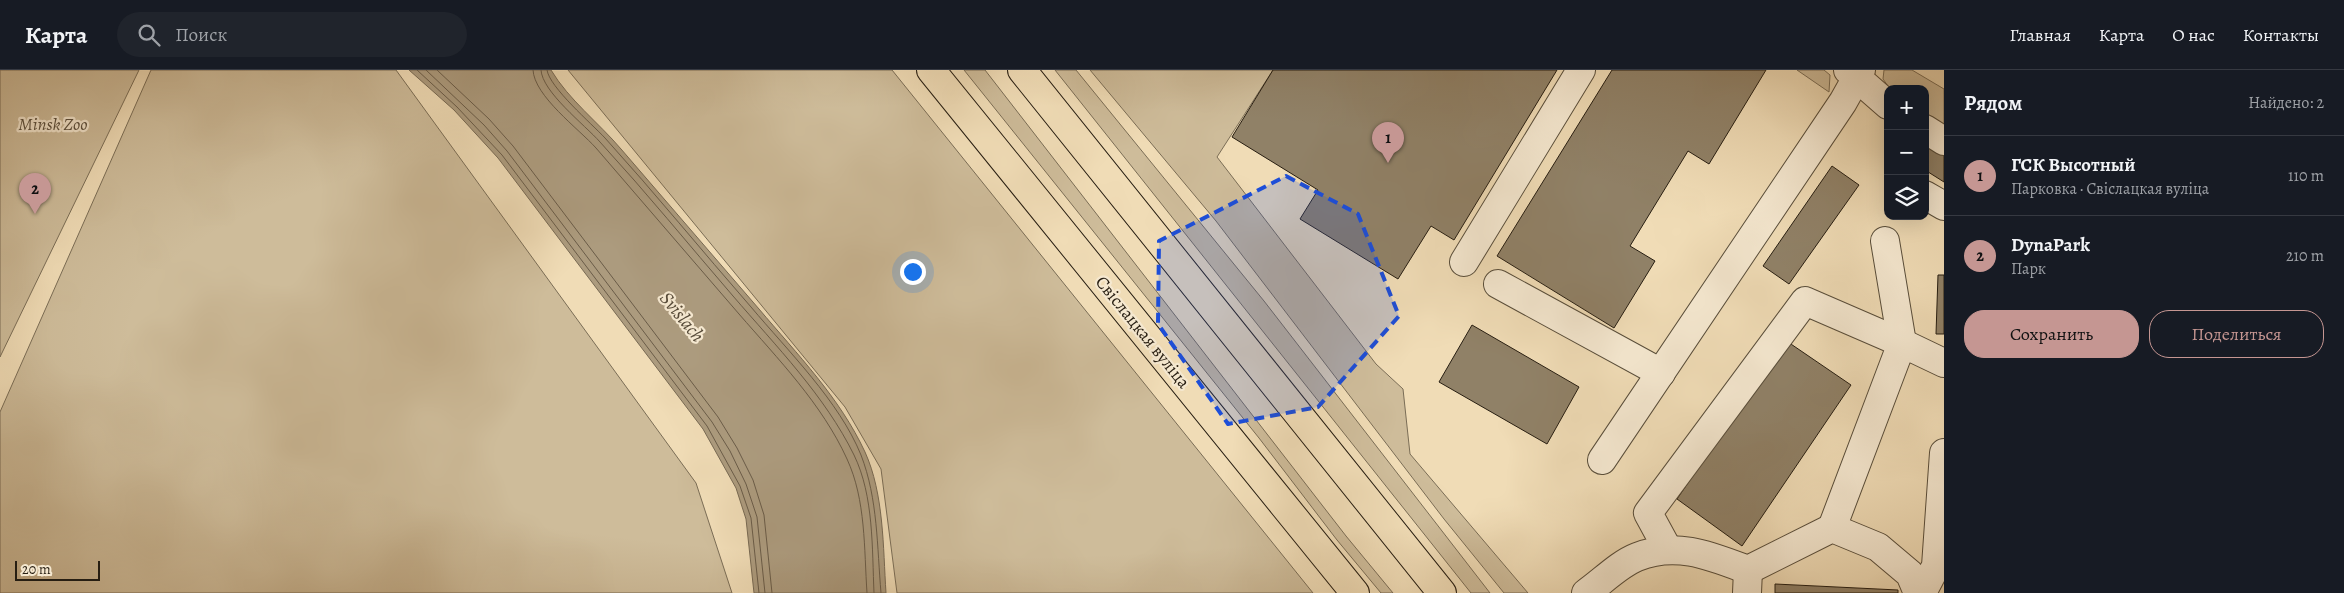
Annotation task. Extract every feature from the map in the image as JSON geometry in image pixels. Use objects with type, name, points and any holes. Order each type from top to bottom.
[{"type":"main road","name":"Свіслацкая вуліца","points":[[931,70],[1355,593]]},
{"type":"main road","points":[[1022,70],[1442,593]]},
{"type":"lane","points":[[1464,262],[1581,70]]},
{"type":"lane","points":[[1602,460],[1843,102],[1855,72],[1884,101]]},
{"type":"lane","points":[[1927,130],[1944,141]]},
{"type":"lane","points":[[1929,197],[1944,206]]},
{"type":"lane","points":[[1586,593],[1635,558],[1667,548],[1699,552],[1748,581],[1781,556],[1810,538],[1832,528],[1902,343],[1885,241]]},
{"type":"lane","points":[[1498,284],[1661,373]]},
{"type":"lane","points":[[1667,548],[1648,513],[1805,301],[1944,363]]},
{"type":"lane","points":[[1922,593],[1936,566],[1944,453]]},
{"type":"lane","points":[[1832,528],[1878,547],[1910,574],[1918,593]]},
{"type":"highlighted area","points":[[1286,176],[1358,214],[1399,316],[1318,407],[1228,424],[1158,324],[1159,241]]},
{"type":"green space","name":"Minsk Zoo","points":[[0,70],[139,70],[0,357]]},
{"type":"green space","points":[[151,70],[396,70],[696,483],[732,593],[0,593],[0,412]]},
{"type":"green space","points":[[568,70],[892,70],[1313,593],[897,593],[881,469],[845,407]]},
{"type":"green space","points":[[964,70],[985,70],[1346,536],[1393,593],[1381,593],[1337,540],[1259,438]]},
{"type":"green space","points":[[1055,70],[1076,70],[1264,301],[1490,593],[1471,593]]},
{"type":"green space","points":[[1090,70],[1273,70],[1217,157],[1376,364],[1403,389],[1410,454],[1528,593],[1504,593],[1444,519],[1216,221]]},
{"type":"green space","points":[[1797,70],[1824,70],[1830,75],[1829,92]]},
{"type":"green space","points":[[1884,70],[1912,70],[1944,89],[1944,128],[1929,118],[1929,85],[1887,85],[1883,79]]},
{"type":"water","name":"Svislach","points":[[409,70],[551,70],[566,91],[621,149],[803,360],[843,413],[865,452],[876,485],[882,521],[886,593],[754,593],[746,519],[736,488],[703,429],[498,158],[454,110]]},
{"type":"building","points":[[1273,70],[1557,70],[1454,240],[1431,226],[1398,279],[1300,219],[1318,190],[1232,137]]},
{"type":"building","points":[[1612,70],[1766,70],[1709,164],[1688,151],[1630,246],[1655,261],[1614,328],[1497,256]]},
{"type":"building","points":[[1929,141],[1944,150],[1944,182],[1929,173]]},
{"type":"building","points":[[1832,166],[1859,185],[1789,284],[1763,266]]},
{"type":"building","points":[[1938,275],[1944,275],[1944,334],[1936,334]]},
{"type":"building","points":[[1472,325],[1579,387],[1547,444],[1439,382]]},
{"type":"building","points":[[1785,340],[1851,385],[1742,546],[1677,499]]},
{"type":"building","points":[[1775,584],[1898,590],[1898,593],[1775,593]]},
{"type":"place","name":"ГСК Высотный","points":[[1388,163]]},
{"type":"place","name":"DynaPark","points":[[35,214]]}]
